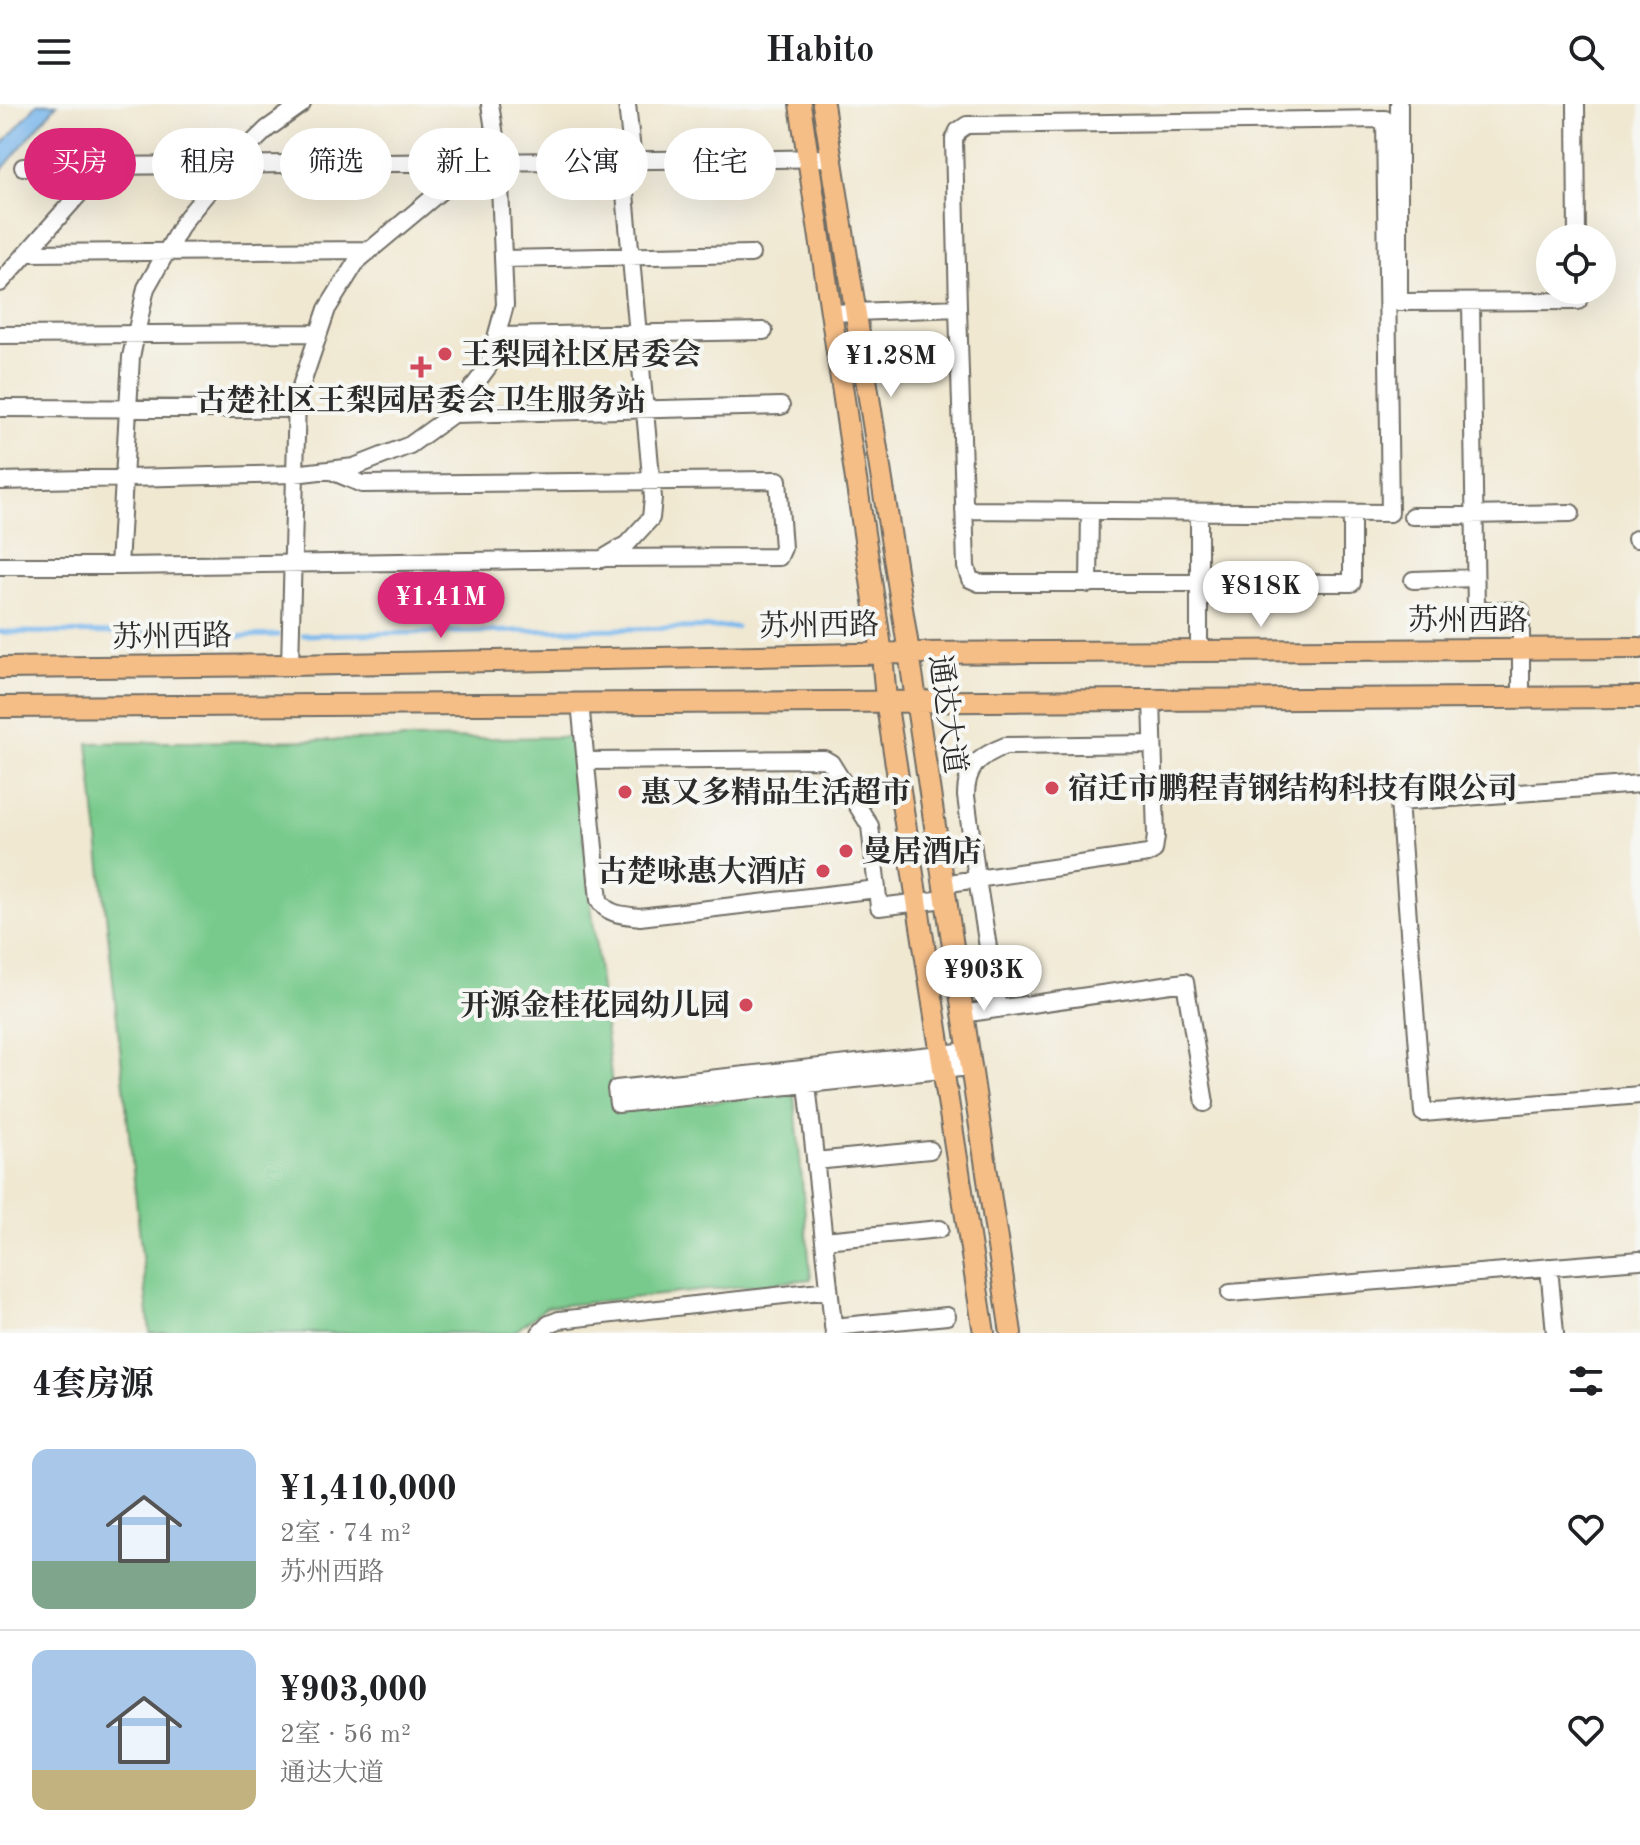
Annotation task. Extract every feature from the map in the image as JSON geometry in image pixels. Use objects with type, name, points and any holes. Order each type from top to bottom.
[{"type":"main road","name":"通达大道","points":[[800,104],[882,654],[886,700],[984,1333]]},
{"type":"main road","name":"通达大道","points":[[823,104],[1011,1333]]},
{"type":"main road","name":"苏州西路","points":[[0,668],[909,653],[1640,648]]},
{"type":"main road","points":[[0,707],[1640,697]]},
{"type":"street","points":[[264,132],[302,104]]},
{"type":"street","points":[[490,104],[494,128]]},
{"type":"street","points":[[627,104],[627,128]]},
{"type":"street","points":[[1399,104],[1399,302],[1536,302]]},
{"type":"street","points":[[1576,104],[1577,224]]},
{"type":"street","points":[[964,510],[1390,513],[1385,119],[967,125],[958,131],[954,140],[958,308],[964,510],[966,567],[970,579],[979,583],[1352,583],[1352,514]]},
{"type":"street","points":[[776,159],[831,158]]},
{"type":"street","points":[[264,165],[408,163]]},
{"type":"street","points":[[0,283],[74,200]]},
{"type":"street","points":[[119,566],[131,357],[146,288],[184,221],[201,200]]},
{"type":"street","points":[[290,665],[297,398],[327,309],[357,261],[430,200]]},
{"type":"street","points":[[0,481],[294,474],[354,467],[410,445],[453,414],[488,367],[505,305],[501,200]]},
{"type":"street","points":[[602,559],[627,544],[651,518],[653,498],[631,256],[629,200]]},
{"type":"street","points":[[27,253],[370,250]]},
{"type":"street","points":[[503,259],[751,254]]},
{"type":"street","points":[[1471,303],[1476,610],[1521,611],[1521,697]]},
{"type":"street","points":[[831,313],[958,308]]},
{"type":"street","points":[[497,336],[764,331]]},
{"type":"street","points":[[0,335],[319,333]]},
{"type":"street","points":[[453,414],[781,406]]},
{"type":"street","points":[[0,408],[296,409]]},
{"type":"street","points":[[0,566],[779,557],[783,548],[778,480],[362,484],[328,470]]},
{"type":"street","points":[[1089,584],[1090,511]]},
{"type":"street","points":[[1199,512],[1199,651]]},
{"type":"street","points":[[1412,516],[1571,513]]},
{"type":"street","points":[[1413,580],[1475,578]]},
{"type":"street","points":[[586,761],[824,759],[831,763],[870,826],[879,907],[917,903],[977,879],[1148,854],[1154,850],[1152,699]]},
{"type":"street","points":[[580,702],[599,900],[602,905],[617,914],[640,917],[877,889]]},
{"type":"street","points":[[998,1009],[977,879],[966,783],[976,762],[1005,746],[1153,744]]},
{"type":"street","points":[[1640,784],[1399,802],[1423,1113],[1640,1095]]},
{"type":"street","points":[[962,1014],[1185,982],[1205,1103]]},
{"type":"street","points":[[744,1083],[618,1104],[616,1089],[798,1080],[969,1059]]},
{"type":"street","points":[[798,1080],[815,1161],[833,1330],[947,1316]]},
{"type":"street","points":[[815,1161],[930,1150]]},
{"type":"street","points":[[824,1240],[940,1229]]},
{"type":"street","points":[[1230,1293],[1640,1260]]},
{"type":"street","points":[[1549,1267],[1555,1333]]},
{"type":"street","points":[[540,1333],[559,1320],[829,1290]]},
{"type":"green space","points":[[572,737],[615,1112],[794,1093],[811,1279],[547,1307],[513,1333],[150,1333],[88,743]]},
{"type":"water","points":[[37,104],[57,104],[37,128],[24,128],[24,143],[0,172],[0,147]]},
{"type":"waterway","points":[[303,635],[736,627]]},
{"type":"waterway","points":[[0,632],[151,633],[208,637],[278,635]]},
{"type":"place","name":"王梨园社区居委会","points":[[445,354]]},
{"type":"place","name":"古楚社区王梨园居委会卫生服务站","points":[[421,367]]},
{"type":"place","name":"宿迁市鹏程青钢结构科技有限公司","points":[[1052,788]]},
{"type":"place","name":"惠又多精品生活超市","points":[[625,792]]},
{"type":"place","name":"曼居酒店","points":[[846,851]]},
{"type":"place","name":"古楚咏惠大酒店","points":[[823,871]]},
{"type":"place","name":"开源金桂花园幼儿园","points":[[746,1005]]}]
